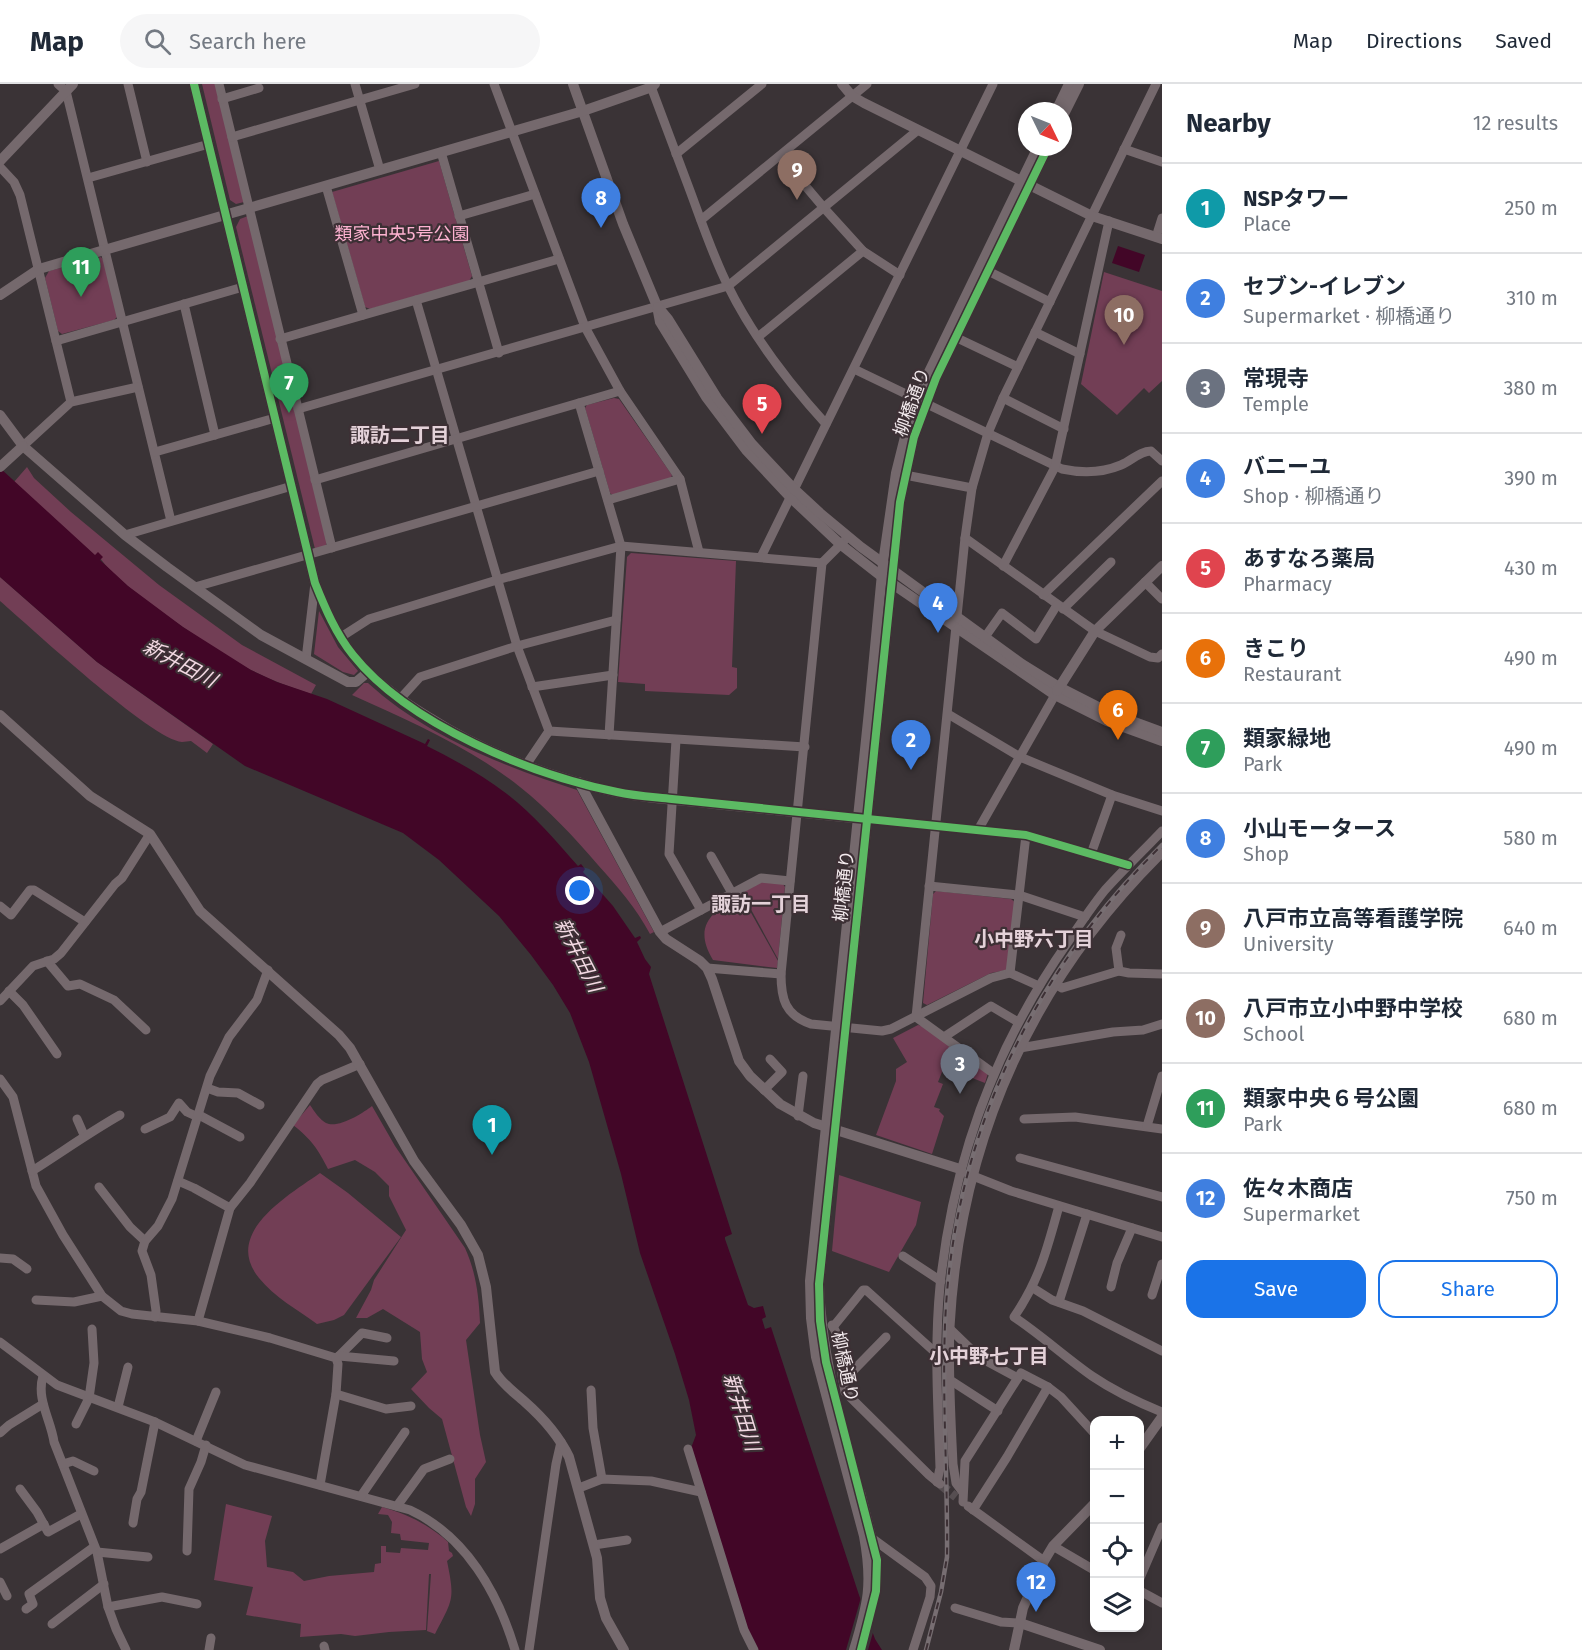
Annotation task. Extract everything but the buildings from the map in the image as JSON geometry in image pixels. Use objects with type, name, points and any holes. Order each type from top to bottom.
[{"type":"street","points":[[128,84],[147,162]]},
{"type":"street","points":[[194,84],[315,583],[326,611],[353,655],[368,672],[400,699],[484,748],[526,765],[617,792],[672,800],[1026,835],[1128,865]]},
{"type":"street","points":[[219,84],[332,548]]},
{"type":"street","points":[[355,84],[380,170]]},
{"type":"street","points":[[232,137],[415,84]]},
{"type":"street","points":[[494,84],[585,327],[620,391],[680,479],[699,552]]},
{"type":"street","points":[[573,84],[623,224],[657,306],[668,319],[717,398],[792,493],[881,576],[985,637],[1057,691],[1162,732]]},
{"type":"street","points":[[676,154],[762,84]]},
{"type":"street","points":[[842,84],[852,96],[1092,216],[1159,238],[1162,218]]},
{"type":"street","points":[[701,220],[867,84]]},
{"type":"street","points":[[762,557],[992,87],[980,84]]},
{"type":"street","points":[[1060,102],[1069,84]]},
{"type":"street","points":[[1070,102],[1079,84]]},
{"type":"street","points":[[0,295],[39,269],[583,111],[652,85],[676,154],[728,286],[758,337],[794,389],[826,424]]},
{"type":"street","points":[[0,161],[66,86]]},
{"type":"street","points":[[66,86],[171,521]]},
{"type":"street","points":[[222,99],[259,88]]},
{"type":"street","points":[[916,1017],[972,488],[988,434],[1003,398],[1124,149],[1157,89]]},
{"type":"street","points":[[298,410],[728,286],[918,130]]},
{"type":"street","points":[[88,178],[209,144]]},
{"type":"street","points":[[1124,149],[1162,162]]},
{"type":"street","points":[[441,152],[499,353]]},
{"type":"street","points":[[780,156],[863,251],[900,274]]},
{"type":"street","name":"柳橋通り","points":[[862,818],[881,576],[896,473],[906,433],[988,271],[1026,183],[1035,156]]},
{"type":"street","name":"柳橋通り","points":[[861,1650],[876,1591],[873,1539],[826,1362],[820,1321],[819,1284],[830,1127],[840,1028],[862,818],[900,502],[922,401],[947,333],[1042,156]]},
{"type":"street","points":[[0,167],[14,182],[20,195],[71,402]]},
{"type":"street","points":[[326,186],[363,315]]},
{"type":"street","points":[[459,216],[535,194]]},
{"type":"street","points":[[1004,566],[1055,467],[1109,221]]},
{"type":"street","points":[[758,337],[863,251]]},
{"type":"street","points":[[280,339],[559,259]]},
{"type":"street","points":[[988,271],[1050,302]]},
{"type":"street","points":[[56,341],[243,287]]},
{"type":"street","points":[[416,300],[517,646],[549,731]]},
{"type":"street","points":[[184,304],[215,435]]},
{"type":"street","points":[[1035,332],[1080,354]]},
{"type":"street","points":[[955,337],[1018,367]]},
{"type":"street","points":[[854,369],[1055,467],[1088,472],[1111,469],[1146,451],[1151,451],[1162,461]]},
{"type":"street","points":[[0,467],[71,402],[138,387]]},
{"type":"street","points":[[315,480],[620,391]]},
{"type":"street","points":[[1003,398],[1064,429]]},
{"type":"street","points":[[579,403],[621,546],[609,735]]},
{"type":"street","points":[[0,415],[23,446],[125,535],[261,635],[348,682],[356,682],[368,672]]},
{"type":"street","points":[[154,452],[275,418]]},
{"type":"street","points":[[195,587],[599,471]]},
{"type":"street","points":[[905,475],[972,488]]},
{"type":"street","points":[[608,500],[680,479]]},
{"type":"street","points":[[1043,595],[1162,481]]},
{"type":"street","points":[[125,535],[292,486]]},
{"type":"street","points":[[965,538],[1095,631],[1150,657],[1158,658],[1162,654]]},
{"type":"street","points":[[844,540],[893,569],[957,622],[1057,691],[1107,721],[1162,741]]},
{"type":"street","points":[[844,540],[822,563],[781,974],[781,993],[786,1006],[801,1020],[811,1024],[882,1031],[916,1017],[991,978],[1010,974],[1039,986]]},
{"type":"street","points":[[341,637],[369,619],[497,580],[621,546],[822,563]]},
{"type":"street","points":[[985,637],[1002,613],[1036,639],[1060,607],[1111,562]]},
{"type":"street","points":[[978,830],[1057,691],[1095,631],[1162,566]]},
{"type":"street","points":[[1145,582],[1162,599]]},
{"type":"street","points":[[306,659],[315,583]]},
{"type":"street","points":[[400,699],[420,677],[517,646],[616,620]]},
{"type":"street","points":[[532,687],[613,675]]},
{"type":"street","points":[[948,714],[1020,757],[1112,795],[1162,811]]},
{"type":"street","points":[[0,715],[90,796],[150,834],[195,906],[339,1035],[350,1048],[414,1161],[461,1225],[478,1255],[486,1287],[495,1372],[500,1380],[540,1416],[561,1442],[569,1457],[597,1558],[600,1598],[606,1618],[624,1650]]},
{"type":"street","points":[[549,731],[805,747]]},
{"type":"street","points":[[526,765],[549,731]]},
{"type":"street","points":[[676,740],[669,854],[701,910]]},
{"type":"street","points":[[579,782],[660,932],[707,968],[739,1061],[764,1090],[780,1104],[798,1116],[1059,1206],[1162,1237]]},
{"type":"street","points":[[1091,854],[1112,795]]},
{"type":"street","points":[[886,1337],[843,1381],[835,1395],[939,1483],[937,1354],[941,1281],[947,1234],[960,1170],[993,1073],[1039,986],[1085,917],[1128,865],[1162,831]]},
{"type":"street","points":[[0,1001],[27,970],[54,959],[61,953],[122,878],[150,834]]},
{"type":"street","points":[[1010,974],[1026,835]]},
{"type":"street","points":[[1044,1561],[973,1510],[960,1497],[956,1483],[953,1464],[950,1329],[957,1254],[972,1176],[984,1133],[1020,1047],[1055,984],[1078,950],[1109,909],[1162,853]]},
{"type":"street","points":[[711,856],[732,893]]},
{"type":"street","points":[[660,932],[761,878],[790,881]]},
{"type":"street","points":[[929,886],[1019,895],[1085,917]]},
{"type":"street","points":[[0,906],[11,915],[30,891],[34,890],[85,922]]},
{"type":"street","points":[[1119,970],[1116,948],[1121,935]]},
{"type":"street","points":[[47,961],[68,986],[80,984],[114,1000],[146,1030]]},
{"type":"street","points":[[707,968],[781,974]]},
{"type":"street","points":[[155,1317],[151,1275],[142,1251],[145,1241],[164,1214],[178,1181],[210,1076],[229,1037],[257,1000],[268,970]]},
{"type":"street","points":[[1055,984],[1062,988],[1119,970],[1128,973],[1162,974]]},
{"type":"street","points":[[9,991],[23,1005],[57,1054]]},
{"type":"street","points":[[944,1037],[990,1006],[1018,1022]]},
{"type":"street","points":[[916,1017],[993,1073]]},
{"type":"street","points":[[1020,1047],[1113,1032],[1143,1030],[1162,1024]]},
{"type":"street","points":[[764,1090],[782,1072],[770,1059]]},
{"type":"street","points":[[198,1321],[230,1208],[250,1183],[317,1084],[360,1064]]},
{"type":"street","points":[[798,1116],[803,1076]]},
{"type":"street","points":[[1147,1126],[1162,1076]]},
{"type":"street","points":[[0,1079],[13,1097],[36,1186],[63,1235],[102,1296],[122,1311],[198,1321],[338,1357],[394,1361]]},
{"type":"street","points":[[207,1088],[218,1092],[238,1093],[260,1105]]},
{"type":"street","points":[[145,1129],[170,1117],[179,1103],[187,1112],[240,1137]]},
{"type":"street","points":[[32,1171],[76,1144],[84,1135],[120,1115]]},
{"type":"street","points":[[1024,1119],[1075,1117],[1162,1129]]},
{"type":"street","points":[[77,1119],[84,1135]]},
{"type":"street","points":[[1020,1158],[1162,1197]]},
{"type":"street","points":[[178,1181],[230,1208]]},
{"type":"street","points":[[99,1187],[130,1227],[145,1241]]},
{"type":"street","points":[[1059,1206],[1044,1261],[1033,1288],[1014,1317],[1039,1333],[1091,1375],[1111,1388],[1162,1412]]},
{"type":"street","points":[[1059,1302],[1087,1214]]},
{"type":"street","points":[[1111,1287],[1117,1263],[1132,1228]]},
{"type":"street","points":[[903,1256],[941,1281]]},
{"type":"street","points":[[0,1258],[13,1259],[27,1269]]},
{"type":"street","points":[[1152,1295],[1162,1264]]},
{"type":"street","points":[[1033,1288],[1162,1351]]},
{"type":"street","points":[[843,1381],[842,1343],[832,1326],[863,1290],[866,1290],[937,1354]]},
{"type":"street","points":[[36,1300],[74,1302],[102,1296]]},
{"type":"street","points":[[76,1424],[89,1398],[94,1364],[92,1329]]},
{"type":"street","points":[[950,1329],[979,1356],[1018,1378]]},
{"type":"street","points":[[320,1485],[336,1394],[338,1357],[362,1333],[387,1338]]},
{"type":"street","points":[[0,1342],[57,1385],[155,1422],[245,1465],[397,1506],[422,1516],[438,1526],[464,1550],[500,1609],[515,1650]]},
{"type":"street","points":[[117,1407],[128,1367]]},
{"type":"street","points":[[960,1497],[965,1461],[1021,1373],[1048,1387],[1061,1397],[1090,1428]]},
{"type":"street","points":[[43,1376],[40,1386],[43,1404],[52,1426],[54,1442],[96,1550],[108,1607],[126,1650]]},
{"type":"street","points":[[950,1380],[998,1411]]},
{"type":"street","points":[[973,1510],[1012,1450],[1048,1387]]},
{"type":"street","points":[[591,1390],[593,1428],[602,1479]]},
{"type":"street","points":[[196,1441],[216,1392]]},
{"type":"street","points":[[336,1394],[386,1409],[411,1406]]},
{"type":"street","name":"柳橋通り","points":[[835,1395],[864,1536],[873,1560],[866,1609],[854,1650]]},
{"type":"street","points":[[0,1433],[43,1404]]},
{"type":"street","points":[[1144,1442],[1162,1417]]},
{"type":"street","points":[[133,1522],[155,1422]]},
{"type":"street","points":[[361,1496],[405,1432]]},
{"type":"street","points":[[529,1650],[561,1442]]},
{"type":"street","points":[[187,1551],[189,1488],[206,1445]]},
{"type":"street","points":[[688,1449],[744,1630],[754,1650]]},
{"type":"street","points":[[397,1506],[424,1469],[450,1459]]},
{"type":"street","points":[[63,1464],[73,1461],[94,1471]]},
{"type":"street","points":[[579,1488],[602,1479],[651,1481],[701,1492]]},
{"type":"street","points":[[20,1490],[48,1532],[81,1514]]},
{"type":"street","points":[[1014,1650],[1023,1608],[1044,1561],[1053,1546],[1090,1509]]},
{"type":"street","points":[[0,1549],[44,1524]]},
{"type":"street","points":[[1144,1569],[1162,1527]]},
{"type":"street","points":[[873,1539],[924,1577],[931,1586],[930,1597],[913,1650]]},
{"type":"street","points":[[594,1545],[627,1540]]},
{"type":"street","points":[[1053,1546],[1090,1567]]},
{"type":"street","points":[[26,1609],[33,1604],[29,1594],[96,1550],[148,1557]]},
{"type":"street","points":[[0,1582],[7,1596]]},
{"type":"street","points":[[52,1624],[104,1584]]},
{"type":"street","points":[[1144,1593],[1162,1603]]},
{"type":"street","points":[[108,1607],[162,1597],[197,1604]]},
{"type":"street","points":[[955,1608],[1001,1622],[1020,1623],[1100,1650]]},
{"type":"street","points":[[209,1650],[211,1638]]},
{"type":"green space","points":[[202,84],[216,84],[244,202],[236,204],[230,200]]},
{"type":"green space","name":"類家中央5号公園","points":[[439,161],[472,276],[469,281],[370,309],[365,307],[332,192]]},
{"type":"green space","points":[[248,216],[327,542],[325,547],[315,549],[236,227],[240,219]]},
{"type":"green space","points":[[101,257],[118,316],[114,320],[62,334],[58,331],[45,278],[49,271]]},
{"type":"green space","points":[[1104,272],[1162,291],[1162,381],[1149,393],[1144,388],[1117,415],[1081,384]]},
{"type":"green space","points":[[614,398],[619,399],[672,475],[670,480],[614,496],[610,493],[585,408],[587,405]]},
{"type":"green space","points":[[27,467],[34,478],[71,512],[159,585],[242,645],[316,685],[311,694],[251,670],[192,633],[142,597],[105,565],[98,553],[95,556],[14,482]]},
{"type":"green space","points":[[631,553],[736,561],[732,667],[737,668],[737,688],[729,695],[645,691],[645,684],[618,682],[627,557]]},
{"type":"green space","points":[[0,577],[97,662],[213,744],[207,753],[191,741],[182,742],[145,723],[91,680],[0,601]]},
{"type":"green space","points":[[319,611],[338,647],[358,671],[354,675],[343,672],[314,654]]},
{"type":"green space","points":[[364,683],[368,683],[415,719],[440,734],[494,760],[577,790],[654,932],[650,934],[613,881],[551,814],[531,796],[481,759],[460,747],[352,695]]},
{"type":"green space","points":[[763,881],[783,884],[785,887],[778,959],[742,893]]},
{"type":"green space","points":[[936,891],[1011,899],[1016,903],[1007,970],[991,973],[927,1005],[923,1003],[933,894]]},
{"type":"green space","points":[[740,893],[778,961],[777,968],[713,960],[707,948],[705,928],[708,920]]},
{"type":"green space","points":[[918,1025],[988,1073],[985,1083],[944,1067],[938,1082],[943,1084],[934,1107],[940,1109],[939,1111],[944,1116],[932,1154],[876,1135],[896,1081],[896,1069],[907,1062],[893,1038]]},
{"type":"green space","points":[[310,1105],[322,1120],[331,1124],[350,1119],[372,1106],[395,1146],[469,1257],[476,1285],[480,1323],[466,1340],[486,1462],[475,1479],[475,1504],[471,1516],[466,1507],[442,1419],[411,1389],[427,1372],[422,1359],[420,1332],[383,1309],[367,1318],[356,1318],[374,1280],[406,1230],[389,1196],[389,1186],[375,1172],[355,1160],[328,1169],[313,1145],[293,1125]]},
{"type":"green space","points":[[320,1173],[401,1237],[344,1315],[317,1324],[265,1285],[250,1261],[249,1246],[254,1231],[264,1217],[292,1192]]},
{"type":"green space","points":[[839,1175],[921,1202],[916,1225],[889,1272],[832,1251]]},
{"type":"green space","points":[[226,1504],[272,1516],[265,1541],[267,1567],[293,1572],[304,1581],[374,1572],[375,1564],[381,1563],[381,1546],[386,1546],[386,1552],[400,1553],[401,1548],[428,1550],[429,1543],[401,1540],[400,1534],[391,1533],[392,1522],[388,1515],[378,1514],[382,1507],[409,1516],[425,1525],[448,1542],[449,1551],[453,1556],[447,1561],[451,1599],[435,1634],[427,1631],[431,1574],[429,1574],[426,1630],[355,1636],[341,1634],[300,1637],[301,1624],[246,1615],[253,1587],[214,1580]]},
{"type":"water","points":[[1118,246],[1145,255],[1139,272],[1112,263]]},
{"type":"water","name":"新井田川","points":[[0,468],[95,555],[98,552],[103,557],[100,560],[128,586],[183,627],[251,670],[277,682],[327,699],[425,744],[428,739],[430,740],[427,746],[498,787],[535,819],[578,866],[581,864],[585,869],[583,872],[613,906],[635,938],[640,936],[637,942],[651,967],[649,974],[732,1234],[725,1239],[748,1305],[754,1308],[763,1306],[766,1317],[762,1319],[765,1329],[771,1327],[859,1595],[875,1639],[882,1650],[758,1650],[751,1639],[691,1448],[696,1435],[689,1400],[640,1253],[621,1174],[589,1062],[570,1013],[531,955],[499,916],[439,860],[403,833],[245,766],[97,662],[0,577]]},
{"type":"pier","points":[[862,1594],[874,1629],[868,1650],[846,1650]]},
{"type":"tunnel","points":[[941,1485],[956,1497]]},
{"type":"railway","points":[[926,1650],[941,1592],[947,1557],[944,1354],[951,1257],[963,1191],[982,1126],[1007,1064],[1038,1005],[1074,949],[1115,895],[1162,845]]},
{"type":"cycle path","points":[[194,84],[315,583],[341,638],[353,655],[377,680],[406,704],[474,743],[511,760],[584,784],[644,796],[1026,835],[1128,865]]},
{"type":"cycle path","points":[[861,1650],[876,1591],[877,1560],[826,1362],[820,1321],[819,1284],[900,502],[914,437],[936,378],[1044,156]]},
{"type":"place","name":"八戸市立高等看護学院","points":[[797,200]]},
{"type":"place","name":"小山モータース","points":[[601,228]]},
{"type":"place","name":"類家中央６号公園","points":[[81,297]]},
{"type":"place","name":"八戸市立小中野中学校","points":[[1124,345]]},
{"type":"place","name":"類家緑地","points":[[289,413]]},
{"type":"place","name":"あすなろ薬局","points":[[762,434]]},
{"type":"place","name":"バニーユ","points":[[938,633]]},
{"type":"place","name":"きこり","points":[[1118,740]]},
{"type":"place","name":"セブン-イレブン","points":[[911,770]]},
{"type":"place","name":"常現寺","points":[[960,1094]]},
{"type":"place","name":"NSPタワー","points":[[492,1155]]},
{"type":"place","name":"佐々木商店","points":[[1036,1612]]},
{"type":"district","name":"諏訪二丁目","points":[[400,435]]},
{"type":"district","name":"諏訪一丁目","points":[[761,904]]},
{"type":"district","name":"小中野六丁目","points":[[1034,939]]},
{"type":"district","name":"小中野七丁目","points":[[989,1356]]}]
